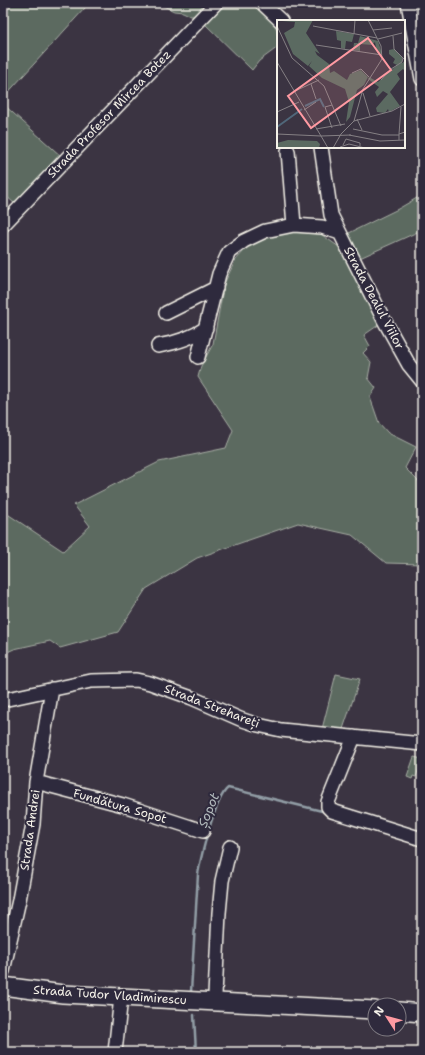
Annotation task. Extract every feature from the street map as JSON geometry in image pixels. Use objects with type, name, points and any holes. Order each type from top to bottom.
[{"type":"main road","name":"Strada Tudor Vladimirescu","points":[[3,986],[63,994],[367,1010]]},
{"type":"main road","points":[[407,1012],[422,1013]]},
{"type":"street","name":"Strada Profesor Mircea Botez","points":[[3,225],[216,3]]},
{"type":"street","points":[[262,3],[280,20]]},
{"type":"street","points":[[408,3],[422,79]]},
{"type":"street","name":"Strada Dealul Viilor","points":[[321,148],[331,215],[384,320],[409,365],[422,381]]},
{"type":"street","points":[[288,151],[294,225]]},
{"type":"street","name":"Strada Dealul Viilor","points":[[198,357],[219,274],[229,252],[244,241],[265,231],[294,225],[322,226],[340,233]]},
{"type":"street","points":[[166,313],[216,288]]},
{"type":"street","points":[[158,346],[185,339],[198,334],[206,328]]},
{"type":"street","name":"Strada Strehareți","points":[[3,700],[91,681],[136,680],[154,684],[258,725],[281,730],[422,744]]},
{"type":"street","name":"Strada Andrei","points":[[3,971],[19,900],[33,824],[36,782],[52,689]]},
{"type":"street","points":[[354,737],[328,802],[328,807],[332,811],[422,839]]},
{"type":"street","name":"Fundătura Sopot","points":[[36,782],[123,805],[203,831]]},
{"type":"street","points":[[217,1002],[216,956],[219,917],[222,881],[230,846]]},
{"type":"street","points":[[116,1052],[120,997]]},
{"type":"green space","points":[[3,3],[85,3],[85,8],[3,98]]},
{"type":"green space","points":[[157,3],[208,3],[197,16],[191,16],[183,12],[174,11]]},
{"type":"green space","points":[[219,3],[256,3],[276,26],[277,48],[259,61],[252,70],[202,21]]},
{"type":"green space","points":[[411,3],[422,3],[422,35],[419,19]]},
{"type":"green space","points":[[3,104],[62,157],[16,205],[3,193]]},
{"type":"green space","points":[[422,195],[422,230],[362,257],[358,257],[347,234],[398,209]]},
{"type":"green space","points":[[290,231],[318,232],[339,247],[380,324],[364,335],[370,346],[363,353],[371,362],[368,378],[376,388],[370,397],[379,423],[388,433],[416,447],[405,468],[422,485],[422,564],[386,563],[352,535],[298,523],[197,558],[146,589],[118,632],[60,648],[50,641],[14,649],[3,654],[3,511],[63,551],[90,526],[74,505],[159,462],[226,448],[233,430],[198,377],[201,366],[213,344],[224,284],[235,261],[251,243],[270,234]]},
{"type":"green space","points":[[336,674],[360,679],[342,732],[322,729]]},
{"type":"green space","points":[[414,757],[422,759],[416,777],[413,776],[412,779],[407,777]]},
{"type":"waterway","name":"Șopot","points":[[191,992],[198,874],[209,828],[223,794],[228,788],[326,812]]},
{"type":"waterway","name":"Șopot","points":[[194,1015],[196,1052]]}]
